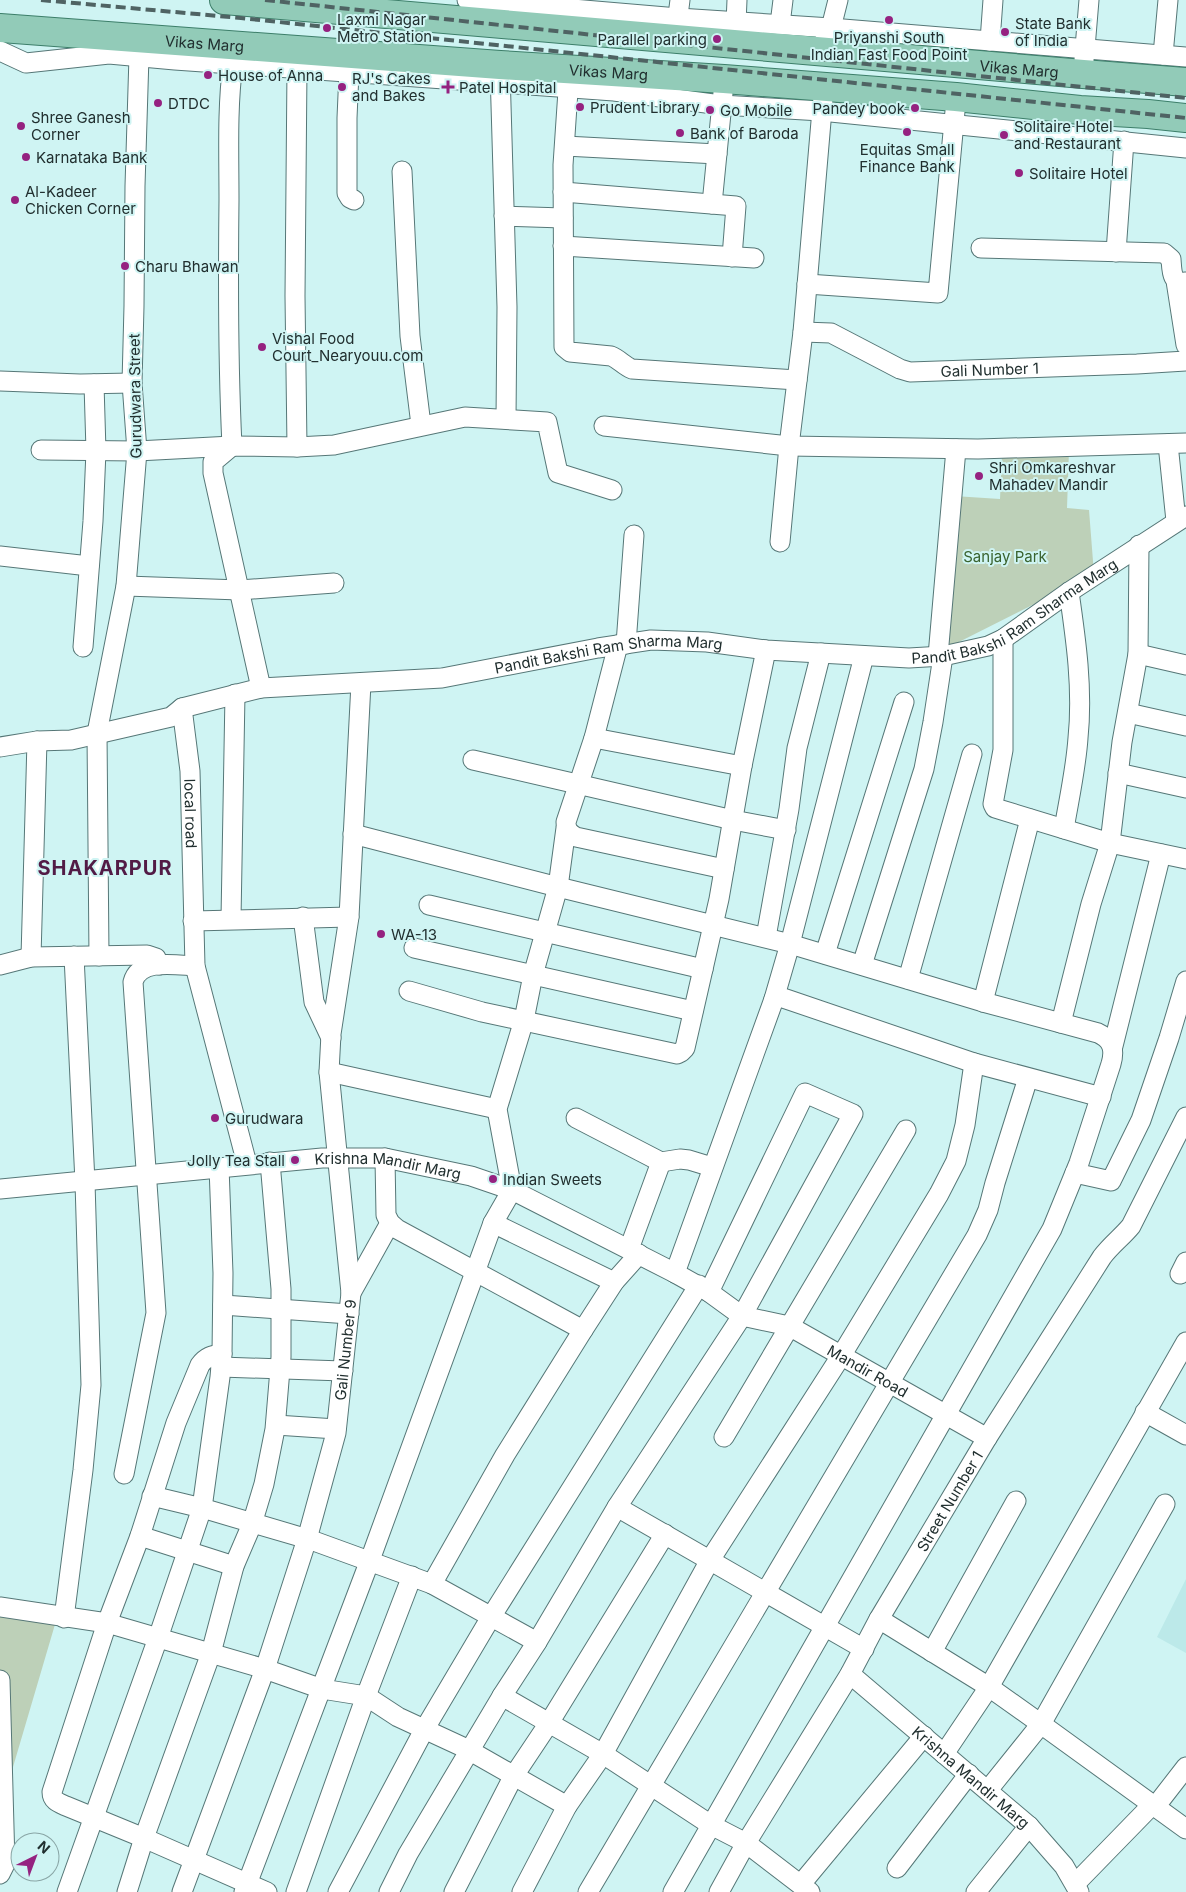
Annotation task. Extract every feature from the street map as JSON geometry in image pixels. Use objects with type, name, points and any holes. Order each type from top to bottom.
[{"type":"main road","name":"Vikas Marg","points":[[224,0],[394,7],[464,7],[678,19],[826,39],[1084,62],[1186,82]]},
{"type":"main road","name":"Vikas Marg","points":[[0,28],[501,74],[955,110],[1080,110],[1186,118]]},
{"type":"main road","points":[[0,44],[35,32]]},
{"type":"street","points":[[736,23],[737,0]]},
{"type":"street","points":[[780,24],[782,0]]},
{"type":"street","points":[[826,39],[838,0]]},
{"type":"street","points":[[990,41],[992,0]]},
{"type":"street","points":[[1084,62],[1089,0]]},
{"type":"street","points":[[1163,56],[1168,0]]},
{"type":"street","points":[[464,7],[525,2],[586,5],[678,19],[780,24],[826,39],[990,41],[1084,62],[1163,56],[1186,57]]},
{"type":"street","points":[[0,52],[26,63],[109,54],[349,72],[501,74],[507,307],[506,418]]},
{"type":"street","name":"Gurudwara Street","points":[[99,956],[98,733],[126,586],[137,451],[132,383],[134,186],[140,56]]},
{"type":"street","points":[[232,63],[228,227],[229,380],[232,446]]},
{"type":"street","points":[[297,68],[295,296],[297,447]]},
{"type":"street","points":[[349,72],[347,194],[354,200]]},
{"type":"street","points":[[569,78],[563,192],[562,341],[566,350],[575,353],[610,356],[632,369],[797,380]]},
{"type":"street","points":[[712,204],[723,92]]},
{"type":"street","points":[[780,542],[789,446],[803,332],[822,99]]},
{"type":"street","points":[[807,284],[938,294],[955,110],[1124,141],[1186,148]]},
{"type":"street","points":[[1116,252],[1124,141]]},
{"type":"street","points":[[565,146],[717,154]]},
{"type":"street","points":[[402,171],[410,336],[421,425]]},
{"type":"street","points":[[563,192],[736,206],[732,257]]},
{"type":"street","points":[[504,216],[563,218]]},
{"type":"street","points":[[564,246],[754,258]]},
{"type":"street","points":[[981,248],[1164,253],[1171,259],[1173,276],[1181,282],[1186,345]]},
{"type":"street","name":"Gali Number 1","points":[[803,332],[831,333],[900,369],[910,372],[1186,361]]},
{"type":"street","points":[[0,381],[94,384],[132,383]]},
{"type":"street","points":[[83,647],[94,521],[96,451],[94,384]]},
{"type":"street","points":[[41,450],[137,451],[232,446],[297,447],[334,444],[465,417],[506,418],[546,422],[558,473],[612,490]]},
{"type":"street","points":[[604,426],[789,446],[956,449],[1177,444],[1181,518]]},
{"type":"street","points":[[232,446],[213,462],[213,473],[261,688]]},
{"type":"street","points":[[862,965],[924,770],[933,722],[941,656],[956,449]]},
{"type":"street","name":"Pandit Bakshi Ram Sharma Marg","points":[[0,747],[38,741],[71,740],[171,717],[182,708],[261,688],[442,678],[651,640],[706,642],[766,650],[864,656],[909,658],[941,656],[988,646],[1003,639],[1069,592],[1181,518]]},
{"type":"street","points":[[246,1888],[370,1560],[493,1223],[512,1190],[497,1109],[524,1020],[533,974],[558,887],[566,822],[580,783],[622,644],[634,535]]},
{"type":"street","points":[[1061,1023],[1091,904],[1110,843],[1118,792],[1118,773],[1122,742],[1138,654],[1139,545]]},
{"type":"street","points":[[0,556],[89,566]]},
{"type":"street","points":[[126,586],[240,590],[334,583]]},
{"type":"street","points":[[1064,829],[1078,738],[1080,694],[1077,646],[1069,592]]},
{"type":"street","points":[[1003,639],[1003,750],[993,804],[995,808],[1110,843],[1186,859]]},
{"type":"street","points":[[409,991],[482,1012],[677,1054],[681,1052],[685,1048],[713,925],[742,766],[766,650]]},
{"type":"street","points":[[766,937],[786,830],[797,748],[820,653]]},
{"type":"street","points":[[1138,654],[1186,666]]},
{"type":"street","points":[[675,1273],[774,999],[790,944],[864,656]]},
{"type":"street","name":"Gali Number 9","points":[[182,1892],[265,1669],[307,1539],[336,1429],[351,1293],[329,1072],[331,1038],[349,917],[362,683]]},
{"type":"street","points":[[231,919],[235,694]]},
{"type":"street","points":[[825,954],[904,702]]},
{"type":"street","name":"local road","points":[[182,708],[190,771],[195,966],[247,1164]]},
{"type":"street","points":[[1128,713],[1186,726]]},
{"type":"street","points":[[594,738],[742,766]]},
{"type":"street","points":[[32,957],[38,741]]},
{"type":"street","points":[[908,979],[972,754]]},
{"type":"street","points":[[473,760],[580,783],[733,820],[786,830]]},
{"type":"street","points":[[1118,773],[1186,788]]},
{"type":"street","points":[[983,1002],[1030,820]]},
{"type":"street","points":[[566,828],[569,833],[576,837],[724,869]]},
{"type":"street","points":[[353,834],[558,887],[766,937],[983,1002],[1098,1033],[1104,1036],[1113,1046]]},
{"type":"street","points":[[673,1892],[1052,1229],[1075,1173],[1114,1054],[1113,1046],[1161,854]]},
{"type":"street","points":[[429,905],[703,969]]},
{"type":"street","points":[[303,917],[314,1002],[331,1038]]},
{"type":"street","points":[[193,921],[349,917]]},
{"type":"street","points":[[414,948],[693,1011]]},
{"type":"street","points":[[0,965],[32,957],[147,955],[156,958],[159,965]]},
{"type":"street","points":[[64,1618],[83,1470],[91,1385],[74,956]]},
{"type":"street","points":[[124,1474],[156,1313],[133,982],[135,975],[142,969],[159,965],[195,966]]},
{"type":"street","points":[[1075,1173],[1111,1181],[1141,1120],[1186,981]]},
{"type":"street","points":[[774,999],[780,997],[974,1063],[1101,1097]]},
{"type":"street","points":[[522,1892],[567,1806],[603,1754],[710,1560],[841,1356],[939,1194],[956,1161],[965,1125],[974,1063]]},
{"type":"street","points":[[329,1072],[497,1109]]},
{"type":"street","points":[[588,1892],[977,1234],[988,1210],[1028,1078]]},
{"type":"street","points":[[338,1892],[424,1730],[492,1617],[704,1289],[804,1093],[853,1114],[742,1316],[617,1507],[408,1854],[389,1892]]},
{"type":"street","name":"Street Number 1","points":[[719,1892],[746,1843],[850,1674],[879,1620],[987,1438],[1102,1257],[1110,1246],[1131,1226],[1186,1117]]},
{"type":"street","points":[[576,1118],[661,1162],[680,1159],[712,1167]]},
{"type":"street","points":[[724,1437],[906,1130]]},
{"type":"street","name":"Krishna Mandir Marg","points":[[0,1189],[270,1162],[337,1158],[384,1158],[470,1176],[512,1190],[675,1273],[704,1289],[742,1316]]},
{"type":"street","points":[[384,1158],[386,1214],[390,1223],[397,1229],[583,1330]]},
{"type":"street","points":[[127,1892],[144,1838],[210,1653],[234,1566],[252,1523],[264,1484],[276,1425],[280,1368],[281,1290],[270,1162]]},
{"type":"street","points":[[432,1584],[505,1455],[634,1252],[661,1162]]},
{"type":"street","points":[[67,1892],[158,1638],[202,1508],[221,1361],[223,1304],[219,1167]]},
{"type":"street","points":[[351,1293],[390,1223]]},
{"type":"street","points":[[493,1223],[614,1282]]},
{"type":"street","points":[[223,1304],[349,1314]]},
{"type":"street","name":"Mandir Road","points":[[742,1316],[789,1326],[987,1438]]},
{"type":"street","points":[[944,1754],[989,1687],[1186,1342]]},
{"type":"street","points":[[267,1892],[246,1888],[194,1860],[55,1801],[52,1797],[52,1792],[106,1623],[140,1536],[176,1423],[200,1365],[212,1355],[221,1361],[280,1368],[343,1371]]},
{"type":"street","points":[[1146,1412],[1186,1435]]},
{"type":"street","points":[[276,1425],[336,1429]]},
{"type":"street","points":[[152,1496],[202,1508],[370,1560],[432,1584],[537,1642]]},
{"type":"street","points":[[932,1652],[1016,1500]]},
{"type":"street","points":[[988,1790],[1041,1724],[1165,1504]]},
{"type":"street","points":[[617,1507],[864,1649]]},
{"type":"street","points":[[454,1892],[514,1777],[666,1534]]},
{"type":"street","points":[[140,1536],[234,1566]]},
{"type":"street","points":[[296,1892],[366,1696],[412,1576]]},
{"type":"street","points":[[0,1607],[106,1623],[265,1669],[322,1689],[366,1696],[398,1717],[470,1751],[567,1806]]},
{"type":"street","points":[[879,1620],[989,1687],[1186,1829]]},
{"type":"street","name":"Krishna Mandir Marg","points":[[850,1674],[1029,1826],[1064,1866],[1073,1887]]},
{"type":"street","points":[[0,1680],[5,1864],[0,1874]]},
{"type":"street","points":[[502,1696],[603,1754],[711,1825],[746,1843],[806,1888],[924,1736]]},
{"type":"street","points":[[1073,1887],[1154,1806],[1186,1767]]},
{"type":"street","points":[[897,1868],[969,1774]]},
{"type":"street","points":[[976,1892],[1029,1826]]},
{"type":"shaded area","points":[[1186,1579],[1186,1653],[1157,1637]]},
{"type":"green space","name":"Sanjay Park","points":[[1069,450],[1067,508],[1089,510],[1094,574],[943,650],[954,496],[1000,499],[1002,455]]},
{"type":"green space","points":[[0,1612],[56,1621],[8,1784],[0,1783]]},
{"type":"railway","points":[[41,0],[241,18],[1186,118]]},
{"type":"railway","points":[[265,0],[1186,98]]},
{"type":"place","name":"Priyanshi South Indian Fast Food Point","points":[[889,20]]},
{"type":"place","name":"Laxmi Nagar Metro Station","points":[[327,28]]},
{"type":"place","name":"State Bank of India","points":[[1005,32]]},
{"type":"place","name":"Parallel parking","points":[[717,39]]},
{"type":"place","name":"House of Anna","points":[[208,75]]},
{"type":"place","name":"RJ's Cakes and Bakes","points":[[342,87]]},
{"type":"place","name":"Patel Hospital","points":[[448,87]]},
{"type":"place","name":"DTDC","points":[[158,103]]},
{"type":"place","name":"Prudent Library","points":[[580,107]]},
{"type":"place","name":"Pandey book","points":[[915,108]]},
{"type":"place","name":"Go Mobile","points":[[710,110]]},
{"type":"place","name":"Shree Ganesh Corner","points":[[21,126]]},
{"type":"place","name":"Equitas Small Finance Bank","points":[[907,132]]},
{"type":"place","name":"Bank of Baroda","points":[[680,133]]},
{"type":"place","name":"Solitaire Hotel and Restaurant","points":[[1004,135]]},
{"type":"place","name":"Karnataka Bank","points":[[26,157]]},
{"type":"place","name":"Solitaire Hotel","points":[[1019,173]]},
{"type":"place","name":"Al-Kadeer Chicken Corner","points":[[15,200]]},
{"type":"place","name":"Charu Bhawan","points":[[125,266]]},
{"type":"place","name":"Vishal Food Court_Nearyouu.com","points":[[262,347]]},
{"type":"place","name":"Shri Omkareshvar Mahadev Mandir","points":[[979,476]]},
{"type":"place","name":"WA-13","points":[[381,934]]},
{"type":"place","name":"Gurudwara","points":[[215,1118]]},
{"type":"place","name":"Jolly Tea Stall","points":[[295,1160]]},
{"type":"place","name":"Indian Sweets","points":[[493,1179]]},
{"type":"district","name":"SHAKARPUR","points":[[105,868]]}]
